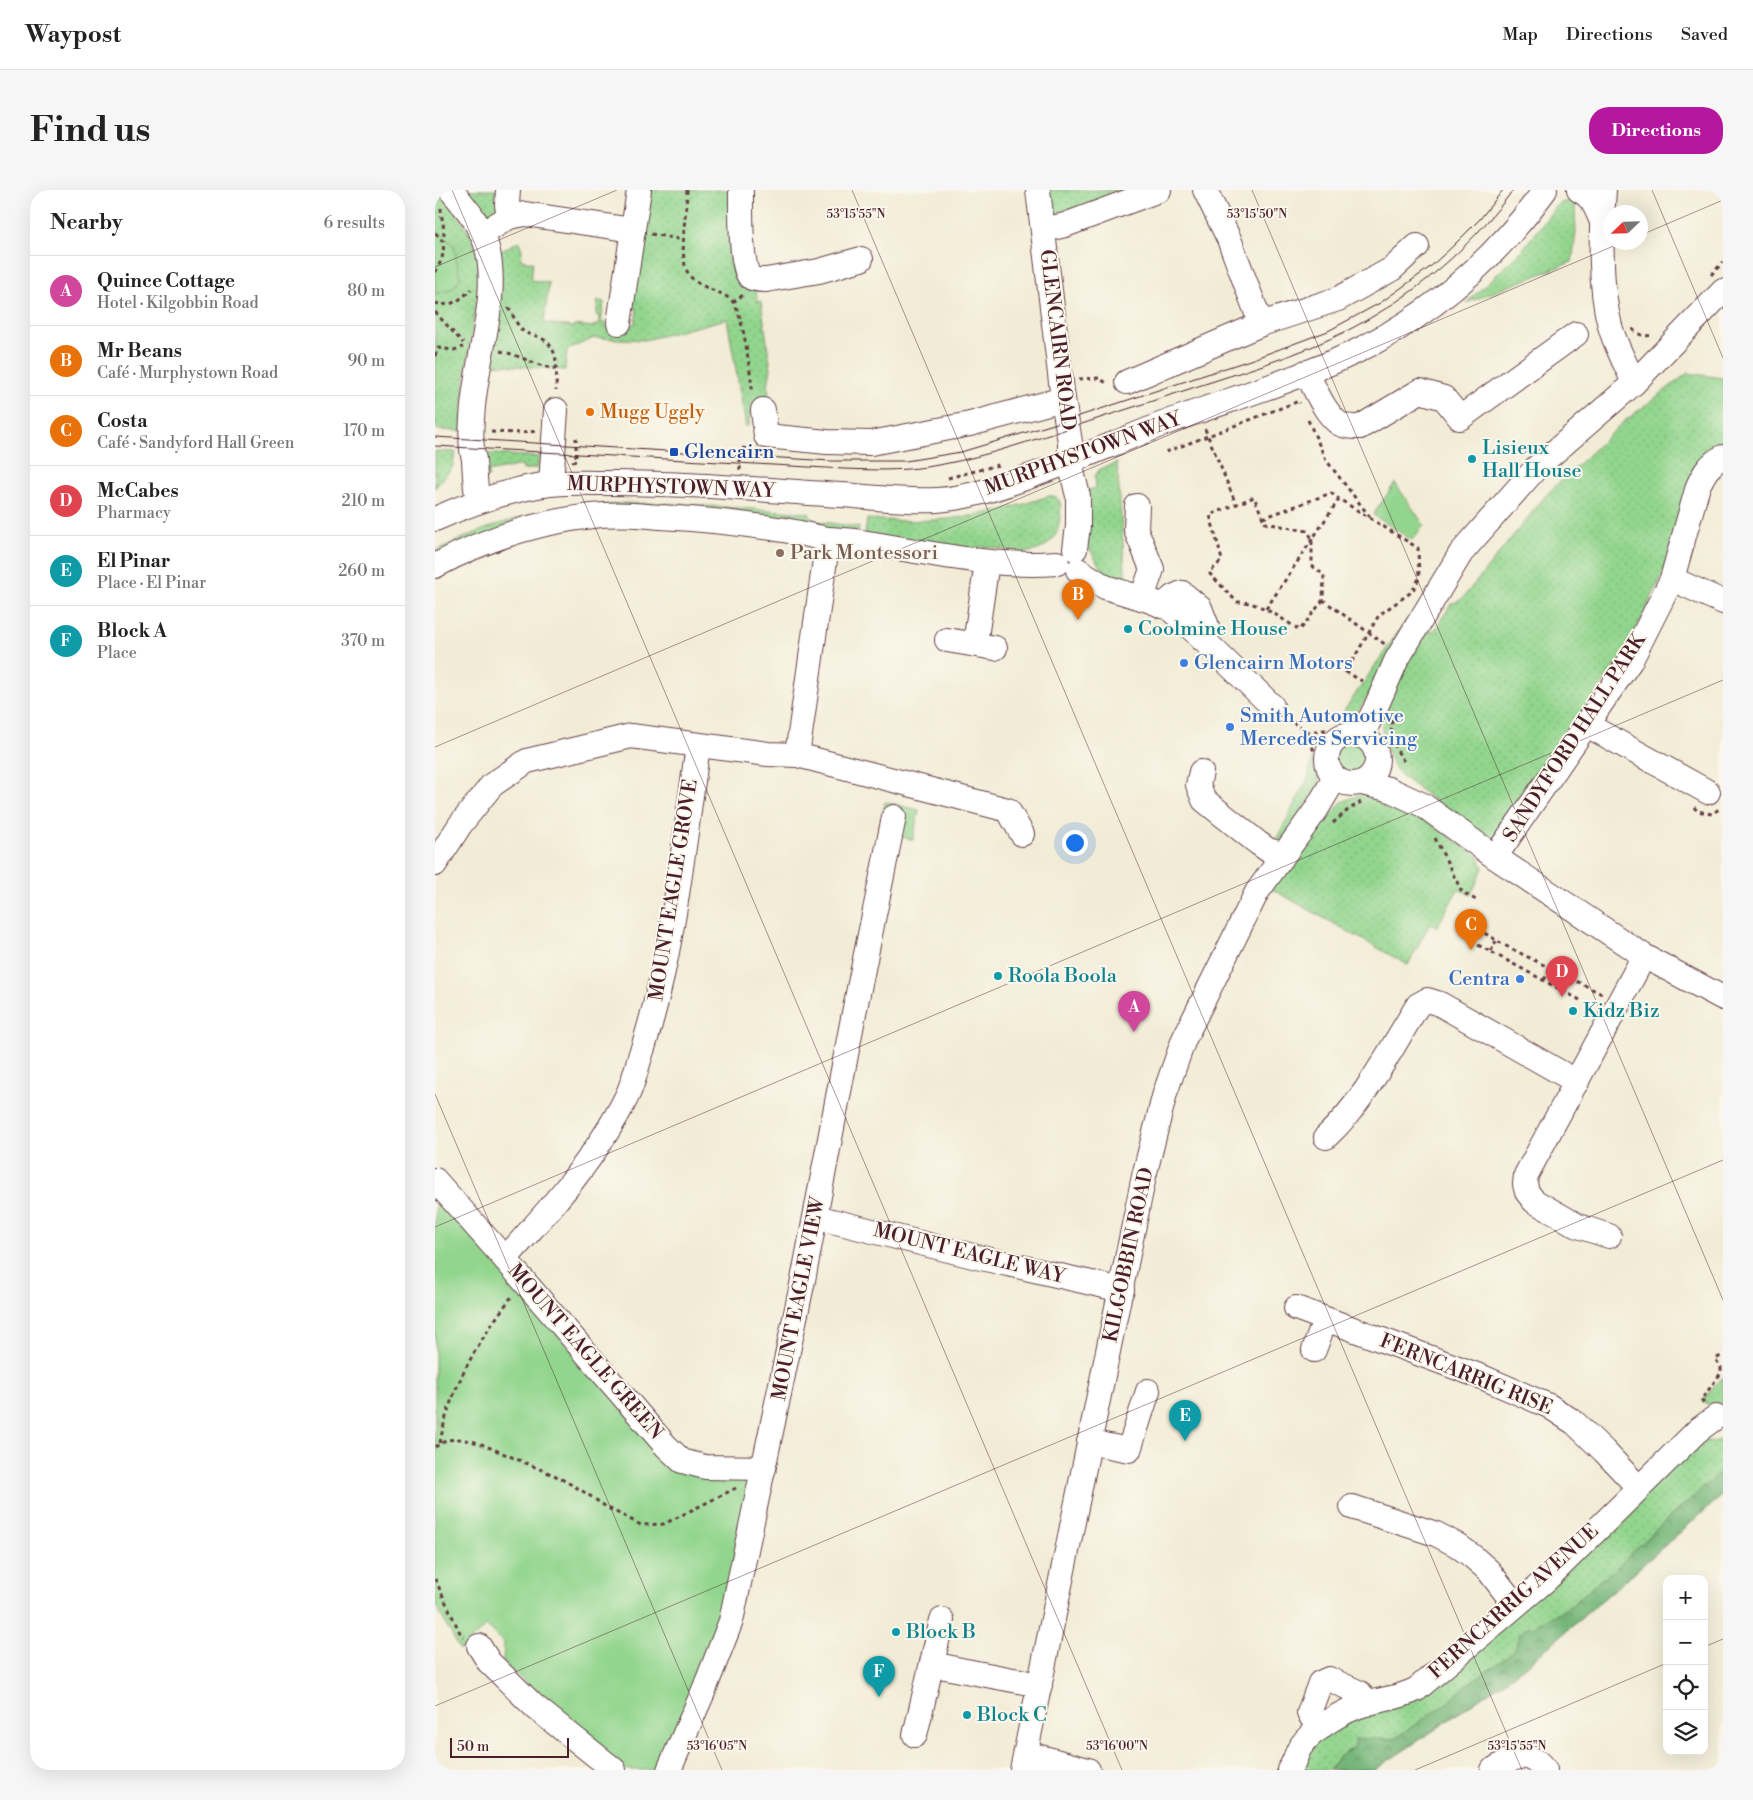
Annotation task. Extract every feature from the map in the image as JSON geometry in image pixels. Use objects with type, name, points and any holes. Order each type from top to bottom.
[{"type":"street","points":[[509,190],[507,205],[509,217]]},
{"type":"street","points":[[619,323],[639,190]]},
{"type":"street","points":[[741,190],[743,256],[746,270],[751,277],[758,280],[766,280],[819,271],[861,259]]},
{"type":"street","name":"GLENCAIRN ROAD","points":[[1039,190],[1062,390],[1070,442],[1070,462],[1078,496],[1078,526],[1070,561]]},
{"type":"street","points":[[1205,190],[1229,239],[1261,324]]},
{"type":"street","name":"MURPHYSTOWN WAY","points":[[435,519],[478,502],[551,484],[647,483],[937,500],[994,490],[1306,372],[1378,340],[1440,299],[1473,272],[1500,246],[1545,190]]},
{"type":"street","points":[[1579,190],[1586,193],[1594,202],[1602,222]]},
{"type":"street","points":[[1604,190],[1602,222],[1603,286],[1608,316],[1616,344],[1634,383]]},
{"type":"street","points":[[1043,230],[1065,225],[1148,192]]},
{"type":"street","points":[[446,196],[470,212],[482,234],[489,256],[491,278],[489,302],[474,347],[476,385],[472,448],[478,502]]},
{"type":"street","points":[[482,234],[509,217],[525,214],[633,230]]},
{"type":"street","points":[[1127,382],[1261,324],[1338,299],[1392,269],[1417,246]]},
{"type":"street","points":[[1361,740],[1396,662],[1461,553],[1536,468],[1634,383],[1716,284]]},
{"type":"street","points":[[1306,372],[1325,408],[1338,423],[1350,427],[1360,427],[1420,391],[1443,398],[1460,418],[1576,334]]},
{"type":"street","points":[[763,410],[766,436],[827,442],[871,443],[970,424],[1062,390]]},
{"type":"street","points":[[551,484],[555,420]]},
{"type":"street","name":"SANDYFORD HALL PARK","points":[[1495,857],[1631,660],[1672,579],[1698,486],[1704,472],[1715,461],[1723,457]]},
{"type":"street","points":[[1137,506],[1136,530],[1152,569],[1152,602]]},
{"type":"street","points":[[435,566],[451,557],[519,531],[554,522],[593,516],[625,514],[684,518],[777,529],[828,539],[861,541],[987,562],[1029,565],[1070,561],[1105,586],[1152,602],[1175,614],[1278,711]]},
{"type":"street","points":[[797,754],[828,539]]},
{"type":"street","points":[[947,640],[985,646],[987,562]]},
{"type":"street","points":[[1672,579],[1723,602]]},
{"type":"street","points":[[1587,725],[1708,801]]},
{"type":"street","points":[[435,864],[460,825],[492,785],[527,761],[631,736],[768,754],[797,754],[1008,810],[1022,834]]},
{"type":"street","points":[[1423,806],[1361,740],[1336,739],[1331,746],[1327,753],[1327,762],[1332,774],[1346,784],[1363,792],[1388,789],[1423,806],[1495,857],[1644,956],[1723,998]]},
{"type":"street","points":[[1361,740],[1378,763],[1363,792]]},
{"type":"street","name":"MOUNT EAGLE GROVE","points":[[505,1259],[549,1211],[594,1153],[627,1097],[653,1015],[672,929],[698,746]]},
{"type":"street","points":[[1201,772],[1197,785],[1204,800],[1268,850],[1283,854]]},
{"type":"street","name":"KILGOBBIN ROAD","points":[[1024,1761],[1144,1176],[1165,1093],[1184,1039],[1257,892],[1316,810],[1332,774]]},
{"type":"street","name":"MOUNT EAGLE VIEW","points":[[669,1770],[731,1622],[815,1217],[894,817]]},
{"type":"street","points":[[1609,1236],[1578,1226],[1534,1201],[1527,1192],[1525,1184],[1527,1175],[1644,956]]},
{"type":"street","points":[[1326,1138],[1357,1103],[1418,1005],[1427,1000],[1440,1004],[1577,1082]]},
{"type":"street","name":"MOUNT EAGLE GREEN","points":[[435,1180],[666,1446],[682,1461],[705,1467],[764,1468]]},
{"type":"street","name":"MOUNT EAGLE WAY","points":[[815,1217],[1122,1290]]},
{"type":"street","name":"FERNCARRIG RISE","points":[[1296,1308],[1482,1377],[1549,1406],[1575,1423],[1639,1488]]},
{"type":"street","points":[[1314,1350],[1325,1320]]},
{"type":"street","points":[[1089,1442],[1129,1450],[1148,1391]]},
{"type":"street","name":"FERNCARRIG AVENUE","points":[[1289,1770],[1301,1746],[1328,1722],[1352,1709],[1366,1704],[1405,1696],[1417,1689],[1547,1579],[1697,1431],[1716,1416]]},
{"type":"street","points":[[1352,1507],[1436,1534],[1457,1545],[1489,1571],[1515,1605]]},
{"type":"street","points":[[915,1735],[943,1620]]},
{"type":"street","points":[[479,1646],[489,1662],[535,1707],[614,1770]]},
{"type":"street","points":[[932,1664],[1040,1685]]},
{"type":"street","points":[[1319,1729],[1309,1713],[1320,1683],[1329,1679],[1360,1693],[1366,1704]]},
{"type":"street","points":[[1493,1770],[1516,1756],[1530,1758],[1545,1770]]},
{"type":"street","points":[[1024,1761],[1089,1770]]},
{"type":"path","points":[[687,190],[684,240],[684,263],[687,273],[697,283],[722,294],[733,302],[740,315],[755,403],[763,410]]},
{"type":"path","points":[[435,273],[443,258],[445,235],[442,218],[446,196]]},
{"type":"path","points":[[435,233],[443,242]]},
{"type":"path","points":[[661,237],[684,240]]},
{"type":"path","points":[[1716,284],[1723,262]]},
{"type":"path","points":[[435,303],[446,305],[453,303],[470,291],[478,280],[491,278]]},
{"type":"path","points":[[473,430],[522,433],[555,420],[556,369],[554,351],[549,343],[521,329],[506,306],[489,302]]},
{"type":"path","points":[[435,312],[474,347]]},
{"type":"path","points":[[1629,324],[1639,334],[1646,336],[1655,334]]},
{"type":"path","points":[[435,356],[438,348],[454,350],[474,347],[508,352],[541,367],[556,369]]},
{"type":"path","points":[[1062,390],[1099,378],[1110,386],[1127,382]]},
{"type":"path","points":[[1166,452],[1299,401],[1303,410]]},
{"type":"path","points":[[1307,418],[1326,460],[1372,519]]},
{"type":"path","points":[[1203,426],[1209,436],[1236,504]]},
{"type":"path","points":[[1263,518],[1331,493],[1418,548],[1419,578],[1410,593],[1379,615],[1346,672],[1362,681]]},
{"type":"path","points":[[1254,497],[1263,518],[1265,524],[1308,532],[1312,540],[1312,566],[1324,575],[1323,600],[1300,630],[1248,601],[1237,602],[1209,573],[1222,560],[1210,515],[1254,497]]},
{"type":"path","points":[[1265,609],[1339,498]]},
{"type":"path","points":[[1323,600],[1386,645]]},
{"type":"path","points":[[1278,711],[1306,732],[1314,751],[1332,774]]},
{"type":"path","points":[[1306,732],[1325,730],[1361,740]]},
{"type":"path","points":[[1333,823],[1358,803],[1363,792]]},
{"type":"path","points":[[1434,836],[1462,892],[1476,900]]},
{"type":"path","points":[[1464,921],[1496,941],[1547,967],[1551,967],[1605,996]]},
{"type":"path","points":[[1491,951],[1496,941]]},
{"type":"path","points":[[1478,945],[1580,1000]]},
{"type":"path","points":[[1544,980],[1551,967]]},
{"type":"path","points":[[440,1444],[448,1411],[469,1364],[485,1335],[524,1281]]},
{"type":"path","points":[[1716,1416],[1701,1400],[1720,1376],[1721,1369],[1715,1359],[1723,1355]]},
{"type":"path","points":[[435,1447],[447,1440],[462,1439],[479,1443],[556,1476],[608,1508],[641,1525],[663,1524],[738,1487]]},
{"type":"path","points":[[435,1579],[461,1635],[479,1646]]},
{"type":"green space","points":[[460,190],[501,190],[498,210],[487,220]]},
{"type":"green space","points":[[648,190],[733,190],[758,302],[761,301],[771,369],[768,385],[769,403],[751,404],[749,425],[746,427],[727,319],[645,340],[594,338],[567,350],[565,370],[490,364],[499,252],[519,241],[522,250],[521,260],[533,262],[531,280],[549,283],[544,323],[574,327],[574,325],[598,326],[599,316],[596,315],[598,301],[604,302],[601,323],[606,323],[606,327],[627,330],[629,323],[635,324],[637,309],[632,306]]},
{"type":"green space","points":[[1047,190],[1128,190],[1063,217],[1051,211]]},
{"type":"green space","points":[[435,191],[469,232],[474,243],[479,268],[479,283],[465,378],[461,431],[439,430],[435,427]]},
{"type":"green space","points":[[1569,200],[1575,206],[1576,233],[1572,262],[1466,303],[1519,254],[1557,205]]},
{"type":"green space","points":[[435,229],[454,245],[460,279],[453,288],[435,294]]},
{"type":"green space","points":[[1688,373],[1723,378],[1723,448],[1629,645],[1500,834],[1489,838],[1482,836],[1403,777],[1393,766],[1383,739],[1382,727],[1383,718],[1404,664],[1423,633],[1435,630],[1451,604],[1462,599],[1547,494],[1622,423]]},
{"type":"green space","points":[[435,451],[456,452],[452,468],[435,488]]},
{"type":"green space","points":[[482,453],[540,457],[537,468],[523,470],[522,465],[488,472],[489,477],[486,476]]},
{"type":"green space","points":[[1117,463],[1126,582],[1102,570],[1088,546],[1085,491],[1096,488],[1095,476],[1100,469]]},
{"type":"green space","points":[[1395,483],[1424,525],[1412,540],[1373,515]]},
{"type":"green space","points":[[1054,496],[1060,502],[1061,510],[1058,528],[1054,538],[1048,544],[1032,552],[1015,552],[989,547],[965,550],[865,535],[867,519],[915,521],[959,518],[1002,510]]},
{"type":"green space","points":[[626,503],[682,504],[809,513],[815,521],[859,527],[858,533],[626,507],[435,557],[435,551],[449,544],[484,529],[521,517],[557,510]]},
{"type":"green space","points":[[1407,619],[1380,675],[1362,705],[1347,722],[1333,722],[1337,721]]},
{"type":"green space","points":[[1352,742],[1364,747],[1369,759],[1364,771],[1352,776],[1340,771],[1335,759],[1340,747]]},
{"type":"green space","points":[[1312,759],[1319,774],[1319,785],[1282,841],[1277,838],[1308,778]]},
{"type":"green space","points":[[1363,793],[1389,795],[1479,857],[1483,868],[1471,895],[1458,889],[1437,927],[1430,923],[1408,965],[1270,888],[1297,853],[1342,802]]},
{"type":"green space","points":[[885,802],[919,810],[913,840],[879,831]]},
{"type":"green space","points":[[435,1193],[656,1447],[746,1480],[750,1492],[730,1593],[660,1770],[627,1770],[575,1728],[503,1662],[504,1643],[486,1626],[460,1650],[435,1604]]},
{"type":"green space","points":[[1723,1377],[1723,1405],[1716,1403],[1706,1404],[1702,1401]]},
{"type":"green space","points":[[1723,1439],[1723,1495],[1532,1661],[1435,1730],[1374,1770],[1301,1770],[1313,1746],[1335,1727],[1377,1711],[1705,1440],[1712,1442]]},
{"type":"green space","points":[[1723,1468],[1723,1495],[1532,1661],[1374,1770],[1329,1770],[1340,1756],[1355,1747],[1355,1739],[1394,1739],[1450,1701],[1465,1686],[1512,1652],[1518,1641],[1517,1637],[1527,1627],[1535,1626],[1572,1605],[1613,1571],[1666,1520],[1714,1479]]},
{"type":"tram line","points":[[435,437],[831,461],[906,461],[961,452],[1067,420],[1253,359],[1328,331],[1380,303],[1429,268],[1480,219],[1503,190]]},
{"type":"tram line","points":[[435,446],[864,470],[896,470],[960,461],[1026,442],[1281,359],[1330,339],[1397,302],[1434,274],[1484,226],[1513,190]]},
{"type":"place","name":"Mugg Uggly","points":[[590,412]]},
{"type":"place","name":"Glencairn","points":[[674,452]]},
{"type":"place","name":"Lisieux Hall House","points":[[1472,459]]},
{"type":"place","name":"Park Montessori","points":[[780,553]]},
{"type":"place","name":"Mr Beans","points":[[1078,620]]},
{"type":"place","name":"Coolmine House","points":[[1128,629]]},
{"type":"place","name":"Glencairn Motors","points":[[1184,663]]},
{"type":"place","name":"Smith Automotive Mercedes Servicing","points":[[1230,727]]},
{"type":"place","name":"Costa","points":[[1471,950]]},
{"type":"place","name":"Roola Boola","points":[[998,976]]},
{"type":"place","name":"Centra","points":[[1520,979]]},
{"type":"place","name":"McCabes","points":[[1562,997]]},
{"type":"place","name":"Kidz Biz","points":[[1573,1011]]},
{"type":"place","name":"Quince Cottage","points":[[1134,1032]]},
{"type":"place","name":"El Pinar","points":[[1185,1441]]},
{"type":"place","name":"Block B","points":[[896,1632]]},
{"type":"place","name":"Block A","points":[[879,1697]]},
{"type":"place","name":"Block C","points":[[967,1715]]}]
